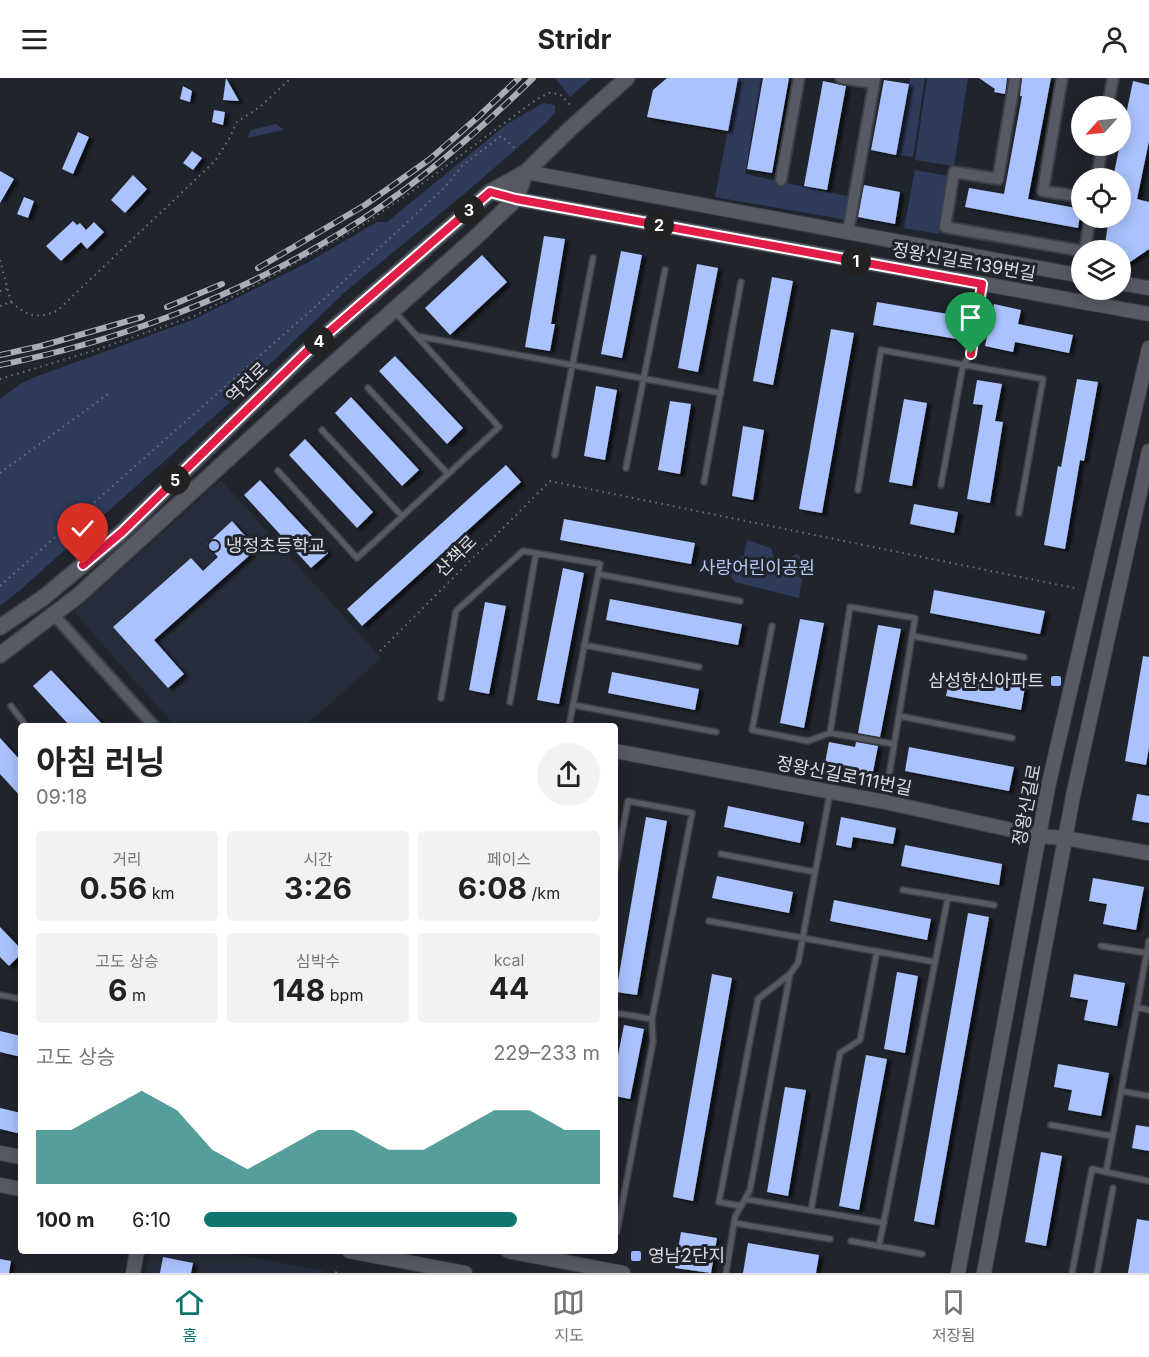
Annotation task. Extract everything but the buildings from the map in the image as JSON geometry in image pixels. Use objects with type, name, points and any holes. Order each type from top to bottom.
[{"type":"main road","name":"역전로","points":[[0,627],[43,598],[122,532],[306,352],[490,192],[526,172],[627,78]]},
{"type":"main road","name":"역전로","points":[[0,655],[79,595],[476,237],[516,199],[526,172]]},
{"type":"street","points":[[780,180],[799,78]]},
{"type":"street","points":[[841,78],[874,81],[848,232]]},
{"type":"street","points":[[1015,78],[998,179],[954,172],[945,227],[1071,249]]},
{"type":"street","points":[[1062,78],[1043,190],[1071,195]]},
{"type":"street","points":[[1110,96],[1113,78]]},
{"type":"street","name":"정왕신길로139번길","points":[[526,172],[1071,274]]},
{"type":"street","name":"정왕신길로139번길","points":[[490,192],[516,199],[1149,314]]},
{"type":"street","points":[[1131,285],[1149,288]]},
{"type":"street","name":"정왕신길로","points":[[958,1273],[1050,776],[1149,348]]},
{"type":"street","points":[[984,1273],[1065,838],[1149,451]]},
{"type":"street","points":[[54,614],[151,723]]},
{"type":"street","name":"정왕신길로111번길","points":[[618,752],[885,802],[1039,836],[1065,838],[1149,853]]},
{"type":"street","points":[[0,1154],[18,1157]]},
{"type":"street","points":[[0,1185],[18,1188]]},
{"type":"street","points":[[133,1273],[136,1254]]},
{"type":"street","points":[[364,1254],[465,1273]]},
{"type":"street","points":[[524,1254],[623,1273]]},
{"type":"lane","points":[[555,455],[593,258]]},
{"type":"lane","points":[[626,468],[665,270]]},
{"type":"lane","points":[[704,482],[741,282]]},
{"type":"lane","points":[[941,485],[963,365],[971,354],[982,284]]},
{"type":"lane","points":[[278,471],[357,558],[500,428],[394,310]]},
{"type":"lane","points":[[417,336],[721,393]]},
{"type":"lane","points":[[858,489],[880,350],[1043,379],[1018,513]]},
{"type":"lane","points":[[369,388],[448,474]]},
{"type":"lane","points":[[322,430],[402,516]]},
{"type":"lane","points":[[441,698],[456,611],[523,551],[600,564],[570,723]]},
{"type":"lane","points":[[510,702],[536,553]]},
{"type":"lane","points":[[598,574],[740,601]]},
{"type":"lane","points":[[830,733],[850,607],[915,618],[885,802]]},
{"type":"lane","points":[[772,626],[752,730],[808,741],[830,733],[894,744]]},
{"type":"lane","points":[[912,636],[1024,657]]},
{"type":"lane","points":[[584,645],[699,667]]},
{"type":"lane","points":[[573,705],[716,732]]},
{"type":"lane","points":[[11,706],[25,723]]},
{"type":"lane","points":[[899,716],[1012,738]]},
{"type":"lane","points":[[741,1206],[719,1202],[758,999],[790,974],[798,963],[830,792]]},
{"type":"lane","points":[[618,854],[628,801],[692,813],[652,1019],[653,1042],[618,1226]]},
{"type":"lane","points":[[721,854],[815,872]]},
{"type":"lane","points":[[903,890],[994,905]]},
{"type":"lane","points":[[879,1246],[948,897]]},
{"type":"lane","points":[[709,921],[935,962]]},
{"type":"lane","points":[[1106,1172],[1149,941]]},
{"type":"lane","points":[[1101,946],[1147,953]]},
{"type":"lane","points":[[811,1210],[840,1053],[860,1040],[878,951]]},
{"type":"lane","points":[[726,1273],[734,1223],[750,1190],[790,974]]},
{"type":"lane","points":[[0,995],[18,998]]},
{"type":"lane","points":[[1137,1007],[1149,1010]]},
{"type":"lane","points":[[618,1013],[652,1019]]},
{"type":"lane","points":[[1121,1091],[1149,1096]]},
{"type":"lane","points":[[1051,1125],[1112,1136]]},
{"type":"lane","points":[[1072,1273],[1092,1169],[1149,1181]]},
{"type":"lane","points":[[1097,1273],[1113,1188]]},
{"type":"lane","points":[[745,1198],[884,1223]]},
{"type":"lane","points":[[734,1223],[830,1239]]},
{"type":"lane","points":[[851,1241],[922,1254]]},
{"type":"path","points":[[0,260],[11,302],[27,315],[43,316],[57,311],[215,161],[237,122],[261,106],[291,78]]},
{"type":"path","points":[[0,379],[86,353],[194,316],[261,282],[358,228],[537,99],[549,93],[560,94],[582,118]]},
{"type":"path","points":[[0,586],[333,290],[443,189],[463,165],[501,136],[517,150]]},
{"type":"path","points":[[0,291],[7,289]]},
{"type":"path","points":[[0,306],[11,302]]},
{"type":"path","points":[[0,473],[108,394]]},
{"type":"path","name":"산책로","points":[[380,651],[550,481],[1093,592]]},
{"type":"path","points":[[336,1273],[337,1267]]},
{"type":"shaded area","name":"냉정초등학교","points":[[221,480],[381,658],[308,723],[172,723],[74,612]]},
{"type":"shaded area","points":[[149,1254],[234,1254],[324,1271],[324,1273],[146,1273]]},
{"type":"green space","points":[[555,78],[592,78],[570,97]]},
{"type":"green space","points":[[738,78],[761,78],[745,174],[851,197],[847,220],[715,197]]},
{"type":"green space","points":[[910,78],[925,78],[913,157],[896,155]]},
{"type":"green space","points":[[927,78],[968,78],[954,166],[915,160]]},
{"type":"green space","points":[[543,103],[555,105],[555,112],[546,123],[344,293],[227,405],[0,606],[0,399],[20,384],[35,377],[195,319],[307,263],[377,222],[387,222],[507,124]]},
{"type":"green space","points":[[276,124],[284,130],[247,138],[251,130]]},
{"type":"green space","points":[[915,170],[949,176],[939,234],[904,228]]},
{"type":"green space","name":"사랑어린이공원","points":[[747,540],[771,548],[775,562],[798,554],[804,564],[799,598],[735,582],[730,575],[731,565],[744,555]]},
{"type":"railway","points":[[258,268],[365,205],[430,159],[519,78]]},
{"type":"railway","points":[[0,365],[89,343],[177,314],[220,296],[302,255],[368,216],[417,180],[465,141],[533,78]]},
{"type":"railway","points":[[167,307],[222,284]]},
{"type":"railway","points":[[0,355],[41,346],[142,317]]},
{"type":"place","name":"냉정초등학교","points":[[214,546]]},
{"type":"place","name":"삼성한신아파트","points":[[1056,681]]},
{"type":"place","name":"영남2단지","points":[[636,1256]]},
{"type":"route","points":[[83,565],[122,532],[306,352],[490,192],[516,199],[982,284],[971,354]]}]
